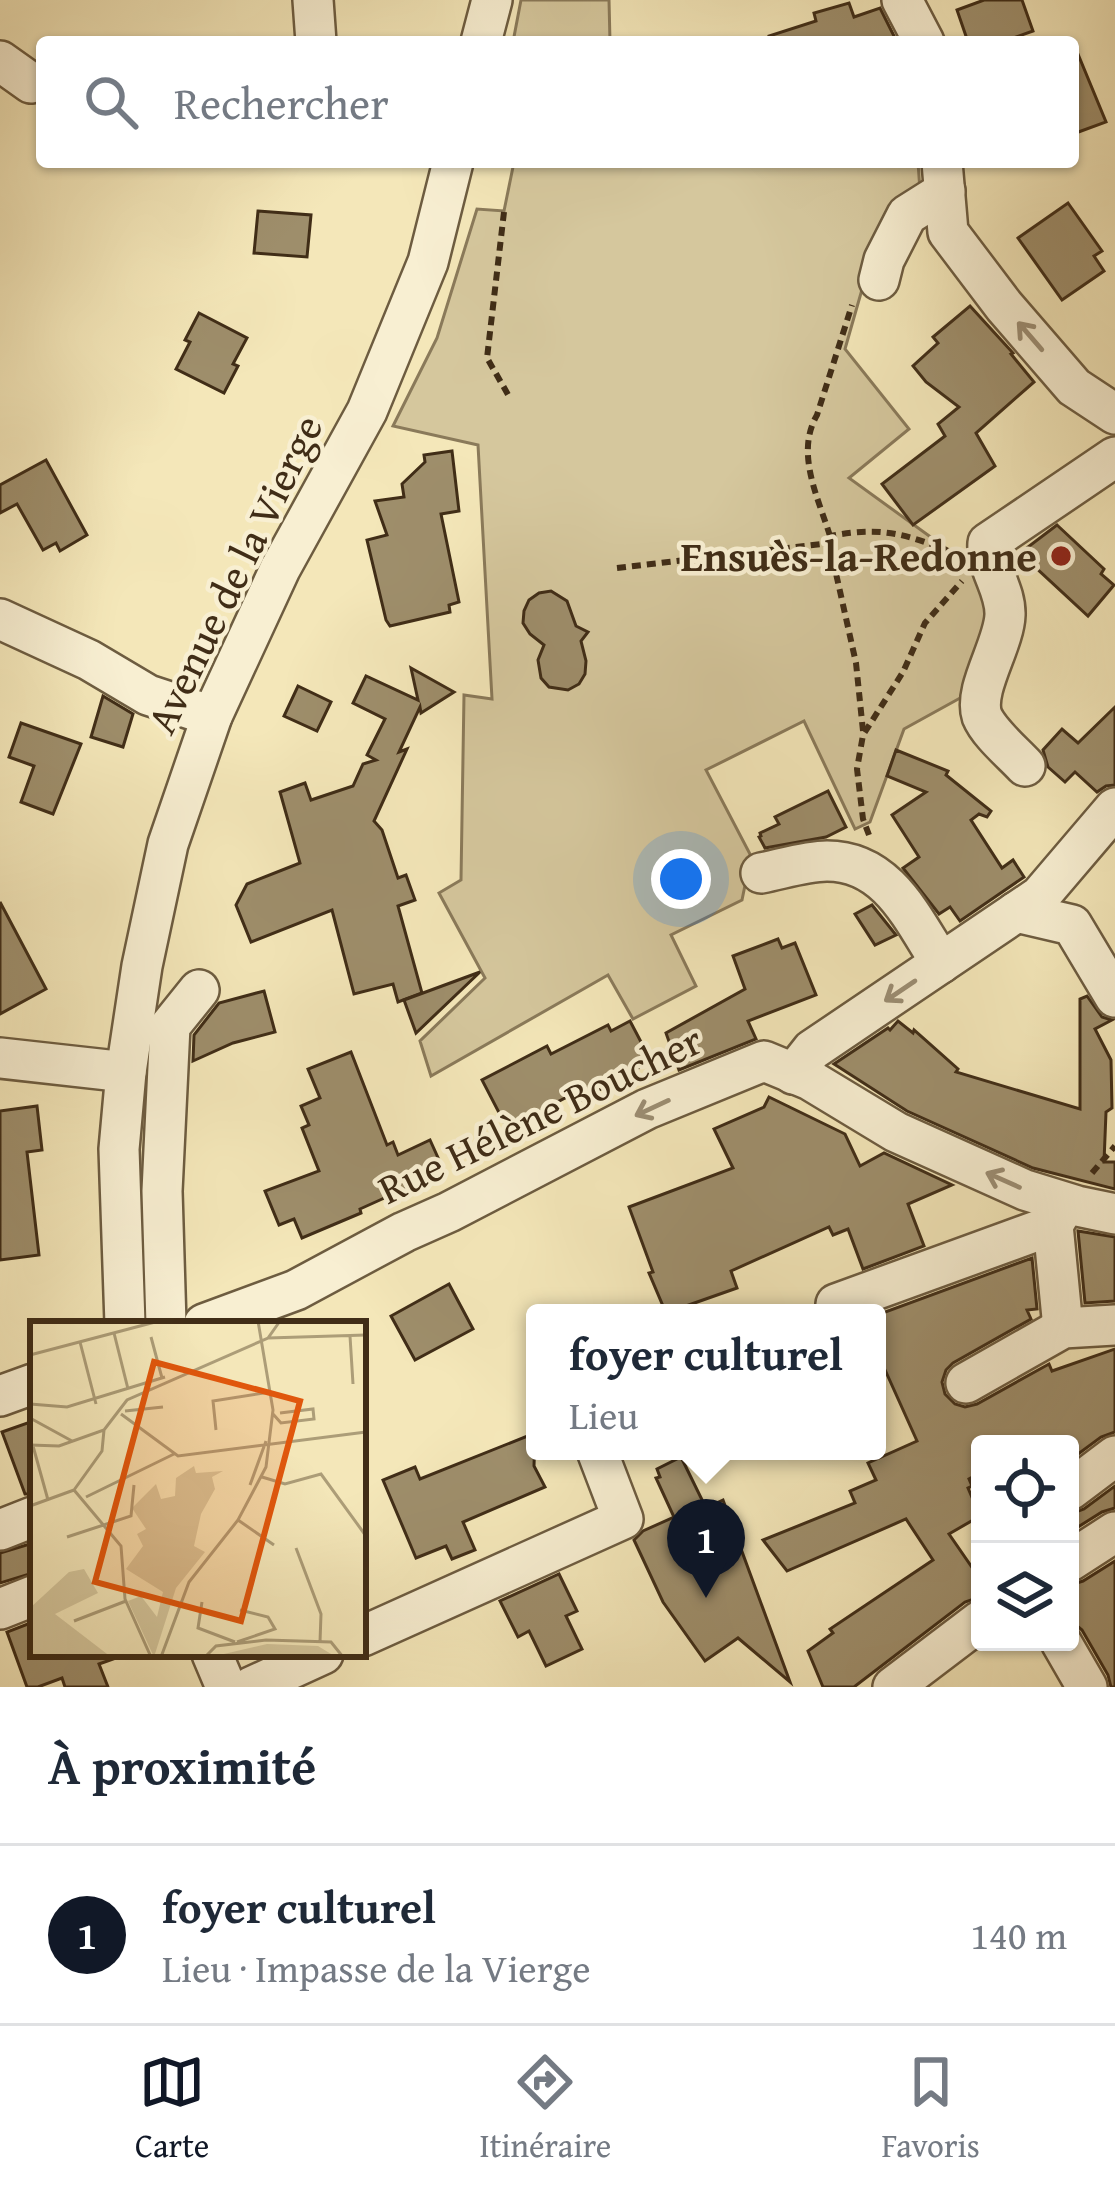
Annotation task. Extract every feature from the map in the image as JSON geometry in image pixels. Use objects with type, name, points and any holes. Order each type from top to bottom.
[{"type":"street","points":[[313,0],[316,36]]},
{"type":"street","points":[[480,0],[480,36]]},
{"type":"street","points":[[482,36],[492,0]]},
{"type":"street","points":[[902,0],[921,36]]},
{"type":"street","name":"Avenue de la Vierge","points":[[124,1321],[119,1149],[125,1072],[168,844],[212,716],[280,568],[367,411],[428,262],[452,168]]},
{"type":"street","points":[[881,270],[907,215],[943,177]]},
{"type":"street","points":[[943,177],[948,232],[1074,387],[1115,415]]},
{"type":"street","points":[[1025,766],[983,720],[983,690],[1002,638],[1005,614],[1004,592],[983,560],[988,543],[1115,457]]},
{"type":"street","points":[[0,619],[89,660],[148,695],[212,716]]},
{"type":"street","points":[[793,1074],[812,1050],[1040,896],[1115,808]]},
{"type":"street","points":[[761,873],[827,861],[867,868],[892,887],[941,963]]},
{"type":"street","points":[[1016,912],[1072,925],[1115,997]]},
{"type":"street","points":[[166,1321],[162,1192],[170,1026],[199,990]]},
{"type":"street","points":[[0,1058],[125,1072]]},
{"type":"street","name":"Rue Hélène Boucher","points":[[212,1321],[296,1290],[647,1109],[764,1060],[810,1080],[896,1132],[1025,1190],[1060,1214],[1115,1214]]},
{"type":"street","points":[[836,1304],[1060,1214],[1063,1328]]},
{"type":"street","points":[[966,1383],[1063,1328],[1115,1325]]},
{"type":"street","points":[[0,1396],[30,1385]]},
{"type":"street","points":[[1079,1483],[1115,1456]]},
{"type":"street","points":[[366,1635],[623,1519],[600,1460]]},
{"type":"street","points":[[0,1529],[30,1518]]},
{"type":"street","points":[[1079,1555],[1115,1532]]},
{"type":"street","points":[[0,1609],[30,1597]]},
{"type":"street","points":[[892,1687],[971,1628]]},
{"type":"street","points":[[1066,1651],[1087,1687]]},
{"type":"street","points":[[213,1657],[226,1687]]},
{"type":"street","points":[[250,1687],[316,1657]]},
{"type":"path","points":[[504,212],[487,358],[510,398]]},
{"type":"path","points":[[867,868],[878,857],[862,819],[857,769],[863,735],[856,663],[806,453],[808,430],[817,415],[862,272],[873,259],[881,270]]},
{"type":"path","points":[[617,568],[878,530],[983,560],[925,623],[903,672],[863,735]]},
{"type":"shaded area","points":[[521,0],[609,0],[610,36],[514,36]]},
{"type":"shaded area","points":[[513,168],[918,168],[920,191],[873,251],[845,349],[909,429],[849,478],[986,577],[997,603],[971,692],[904,729],[870,822],[855,829],[804,721],[706,770],[751,856],[742,900],[671,935],[696,986],[633,1019],[608,975],[431,1076],[420,1041],[485,978],[439,893],[461,880],[464,695],[492,699],[478,445],[393,426],[437,338],[477,209],[504,211]]},
{"type":"building","points":[[984,0],[1022,0],[1033,31],[1019,36],[966,36],[957,10]]},
{"type":"building","points":[[849,3],[854,17],[880,8],[894,36],[769,36],[816,21],[814,13]]},
{"type":"building","points":[[1079,57],[1106,122],[1079,132]]},
{"type":"building","points":[[1068,203],[1102,251],[1094,256],[1104,271],[1062,300],[1018,238]]},
{"type":"building","points":[[258,211],[311,215],[307,257],[254,253]]},
{"type":"building","points":[[970,306],[1034,382],[976,433],[995,466],[913,525],[882,484],[945,436],[938,424],[959,407],[913,366],[938,343],[933,337]]},
{"type":"building","points":[[199,313],[247,338],[224,393],[176,369]]},
{"type":"building","points":[[452,451],[459,511],[441,514],[459,602],[449,605],[450,612],[390,626],[367,540],[387,535],[375,501],[404,497],[402,484],[425,462],[424,455]]},
{"type":"building","points":[[46,460],[87,535],[60,551],[56,543],[43,550],[17,504],[0,513],[0,485]]},
{"type":"building","name":"Ensuès-la-Redonne","points":[[1057,525],[1104,569],[1101,574],[1114,585],[1088,616],[1020,553]]},
{"type":"building","points":[[551,591],[567,601],[576,626],[588,632],[581,641],[585,674],[568,690],[549,687],[541,678],[538,660],[544,645],[523,623],[529,600]]},
{"type":"building","points":[[411,668],[454,692],[421,713],[420,707],[399,752],[407,749],[374,821],[382,830],[398,878],[406,875],[415,900],[398,906],[422,993],[398,1002],[393,984],[354,994],[332,910],[251,942],[236,905],[247,884],[300,863],[280,792],[305,783],[311,800],[353,786],[363,764],[376,760],[367,755],[385,719],[353,703],[366,676],[418,700]]},
{"type":"building","points":[[298,686],[331,702],[317,731],[284,716]]},
{"type":"building","points":[[103,696],[133,714],[123,747],[91,737]]},
{"type":"building","points":[[1115,707],[1115,785],[1097,792],[1075,772],[1065,782],[1048,767],[1043,750],[1062,729],[1078,743]]},
{"type":"building","points":[[21,723],[81,744],[53,814],[21,802],[34,766],[9,757]]},
{"type":"building","points":[[896,750],[948,771],[946,775],[991,811],[987,817],[979,814],[971,820],[1002,868],[1013,860],[1024,877],[960,921],[950,907],[939,914],[903,868],[919,857],[892,815],[926,792],[887,776]]},
{"type":"building","points":[[828,791],[846,827],[826,837],[765,848],[760,833],[779,824],[775,817]]},
{"type":"building","points":[[0,902],[46,989],[0,1014]]},
{"type":"building","points":[[872,905],[896,935],[875,945],[855,914]]},
{"type":"building","points":[[778,939],[782,948],[795,943],[816,995],[748,1021],[756,1039],[679,1070],[666,1033],[745,989],[733,956]]},
{"type":"building","points":[[480,972],[416,1033],[404,1000]]},
{"type":"building","points":[[264,991],[275,1032],[233,1043],[193,1061],[194,1035],[219,1003]]},
{"type":"building","points":[[1087,996],[1102,1017],[1112,1020],[1095,1029],[1111,1060],[1112,1108],[1106,1112],[1104,1162],[1115,1162],[1115,1189],[1033,1168],[907,1111],[834,1064],[898,1021],[914,1030],[956,1072],[1080,1109],[1080,999]]},
{"type":"building","points":[[630,1021],[651,1061],[576,1103],[571,1095],[507,1128],[482,1080],[547,1046],[551,1054],[608,1025],[611,1031]]},
{"type":"building","points":[[351,1052],[387,1145],[393,1142],[398,1155],[430,1140],[444,1171],[302,1238],[294,1219],[279,1225],[265,1191],[319,1171],[302,1128],[309,1125],[301,1106],[320,1098],[308,1069]]},
{"type":"building","points":[[769,1097],[845,1134],[860,1166],[884,1153],[952,1185],[908,1204],[924,1246],[863,1269],[848,1229],[833,1235],[829,1227],[731,1271],[737,1288],[692,1304],[662,1304],[629,1207],[733,1168],[714,1129],[764,1107]]},
{"type":"building","points":[[37,1106],[42,1150],[27,1152],[39,1255],[0,1260],[0,1111]]},
{"type":"building","points":[[1078,1231],[1115,1237],[1115,1301],[1085,1303]]},
{"type":"building","points":[[1032,1258],[1037,1309],[1027,1310],[1031,1319],[953,1363],[942,1382],[945,1394],[955,1404],[977,1404],[1049,1364],[1052,1371],[1115,1349],[1115,1432],[1079,1453],[1079,1435],[971,1435],[971,1521],[949,1534],[971,1566],[971,1600],[854,1687],[823,1687],[808,1651],[833,1633],[830,1629],[933,1560],[906,1519],[787,1571],[763,1540],[855,1503],[850,1491],[876,1480],[868,1463],[886,1460],[886,1455],[917,1441],[886,1372],[886,1312]]},
{"type":"building","points":[[449,1284],[473,1329],[415,1360],[391,1316]]},
{"type":"building","points":[[30,1422],[30,1494],[25,1494],[2,1432]]},
{"type":"building","points":[[526,1437],[526,1460],[534,1460],[545,1487],[463,1522],[475,1550],[452,1559],[446,1546],[416,1558],[383,1480],[415,1467],[420,1479]]},
{"type":"building","points":[[682,1460],[706,1508],[723,1500],[790,1682],[738,1638],[705,1661],[663,1602],[634,1540],[674,1517],[656,1478],[660,1477],[657,1469]]},
{"type":"building","points":[[1115,1486],[1115,1508],[1079,1526],[1079,1511]]},
{"type":"building","points":[[30,1544],[30,1574],[0,1583],[0,1553]]},
{"type":"building","points":[[1115,1561],[1115,1687],[1079,1628],[1079,1582]]},
{"type":"building","points":[[559,1574],[577,1611],[566,1616],[582,1649],[546,1666],[529,1631],[518,1637],[500,1601]]},
{"type":"building","points":[[30,1623],[30,1657],[119,1657],[99,1664],[108,1687],[65,1687],[62,1678],[27,1687],[7,1632]]},
{"type":"place","name":"Ensuès-la-Redonne","points":[[1061,556]]},
{"type":"place","name":"foyer culturel","points":[[706,1598]]}]
